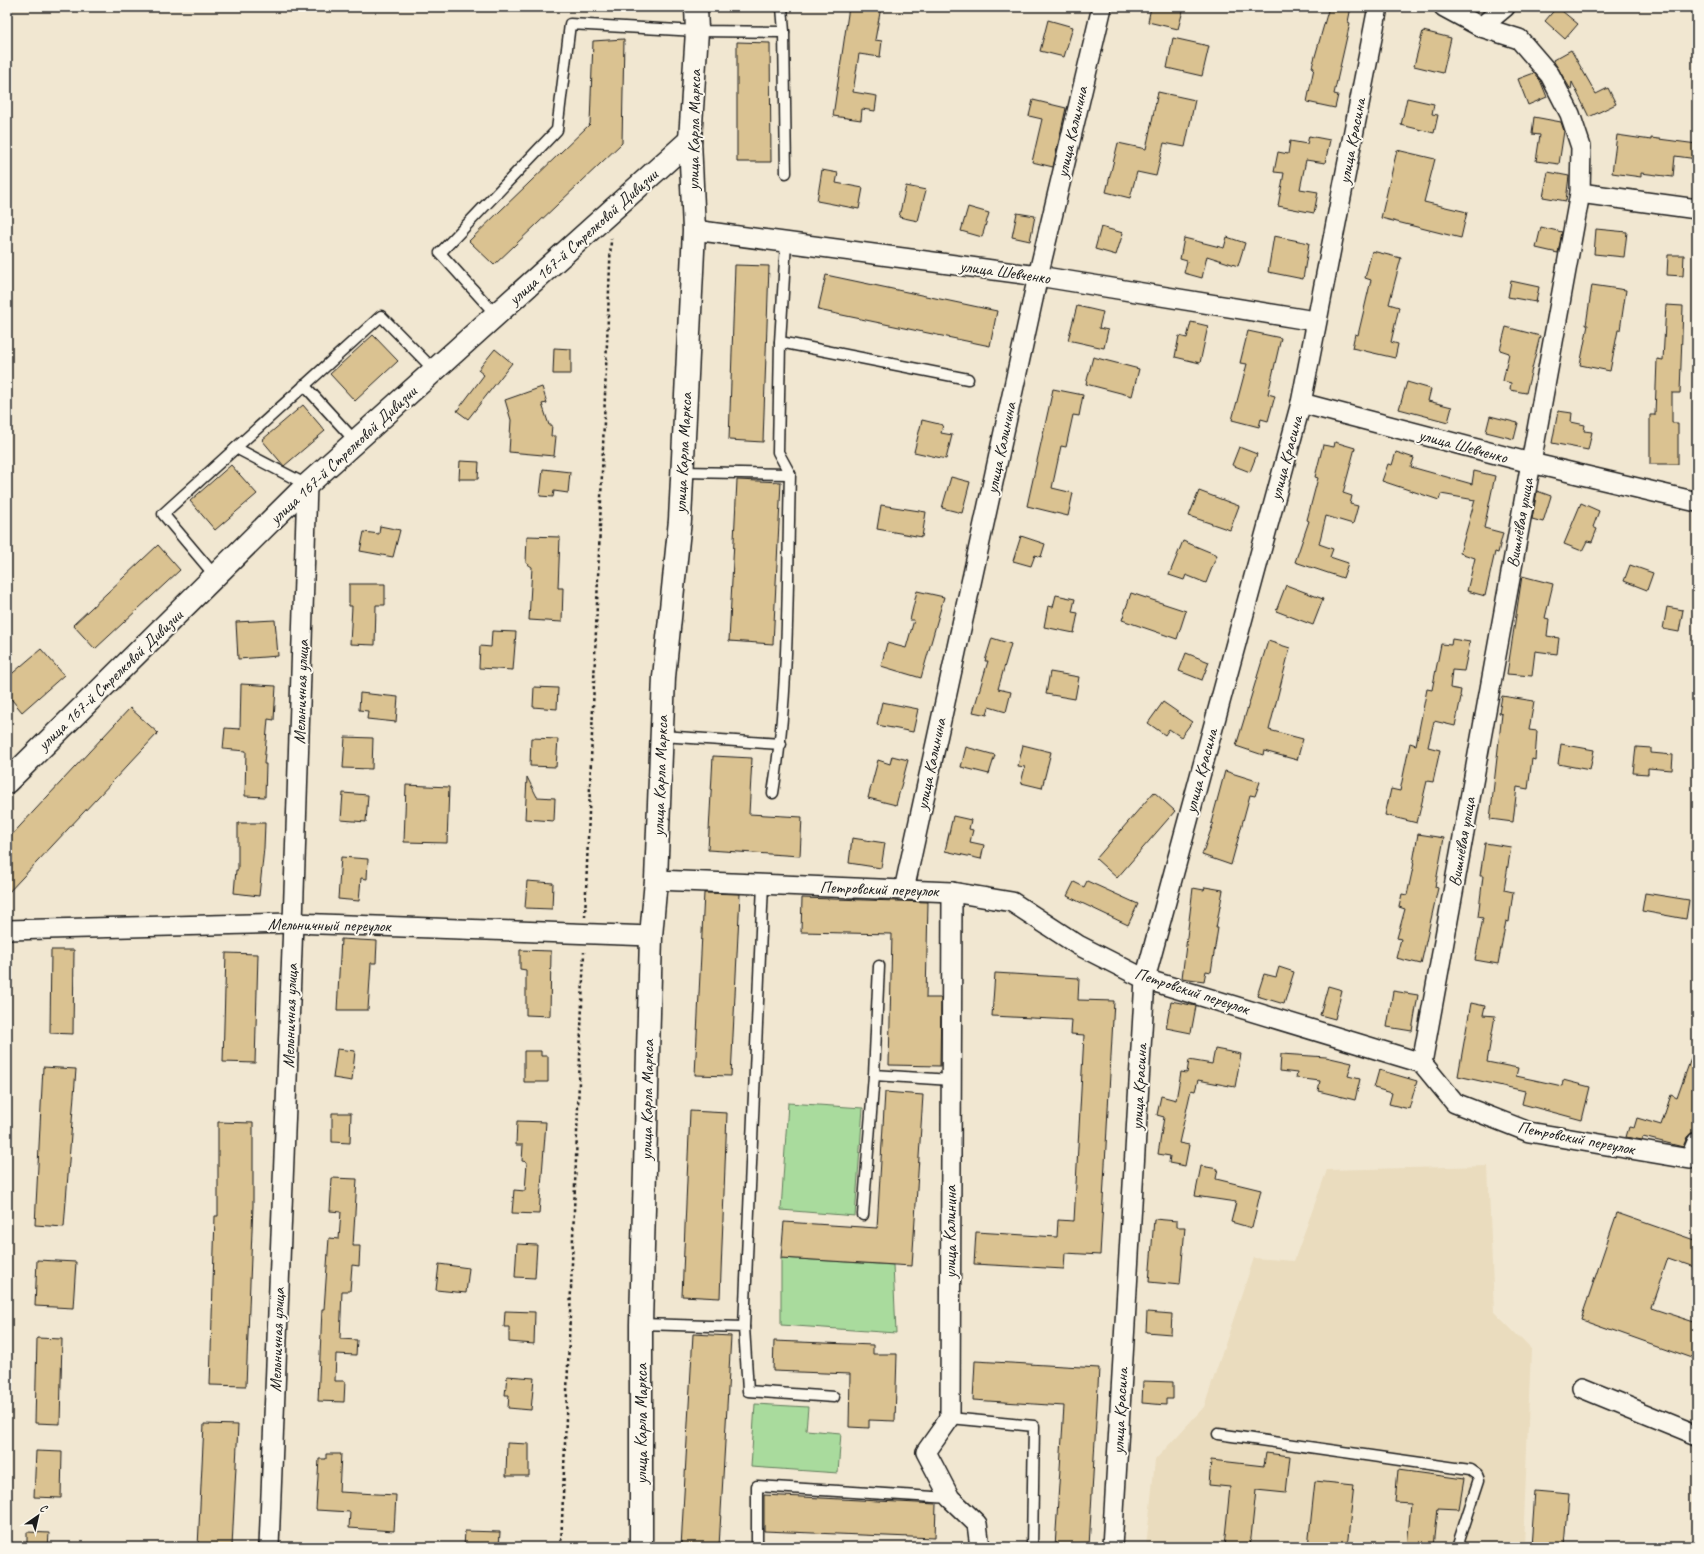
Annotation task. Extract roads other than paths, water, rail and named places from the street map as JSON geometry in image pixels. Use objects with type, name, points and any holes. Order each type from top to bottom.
[{"type":"street","name":"улица Карла Маркса","points":[[641,1547],[641,1324],[651,936],[656,880],[664,677],[680,520],[694,230],[690,140],[697,31],[696,7]]},
{"type":"street","name":"улица Калинина","points":[[904,890],[1038,276],[1102,7]]},
{"type":"street","name":"улица Красина","points":[[1112,1547],[1145,979],[1300,403],[1378,7]]},
{"type":"street","name":"Вишнёвая улица","points":[[1422,1063],[1580,193],[1581,147],[1570,114],[1550,75],[1519,39],[1480,28],[1444,7]]},
{"type":"street","points":[[1480,28],[1505,7]]},
{"type":"street","name":"улица 167-й Стрелковой Дивизии","points":[[7,782],[216,577],[307,485],[356,442],[434,369],[497,316],[690,140]]},
{"type":"street","points":[[1580,193],[1697,209]]},
{"type":"street","name":"улица Шевченко","points":[[694,230],[1038,276],[1316,321]]},
{"type":"street","name":"улица Шевченко","points":[[1300,403],[1531,464],[1697,502]]},
{"type":"street","name":"Мельничная улица","points":[[269,1547],[293,923],[307,485]]},
{"type":"street","name":"Петровский переулок","points":[[656,880],[952,892],[1012,902],[1078,945],[1145,979],[1422,1063],[1455,1103],[1529,1132],[1690,1159],[1697,1142]]},
{"type":"street","name":"улица Калинина","points":[[950,1418],[952,892]]},
{"type":"street","name":"Мельничный переулок","points":[[7,930],[293,923],[651,936]]},
{"type":"street","points":[[1582,1388],[1697,1435]]},
{"type":"street","points":[[950,1418],[926,1452],[950,1498],[977,1524],[980,1547]]},
{"type":"lane","points":[[782,7],[784,32],[786,173]]},
{"type":"lane","points":[[497,316],[440,253],[557,130],[570,24],[697,31],[784,32]]},
{"type":"lane","points":[[773,793],[781,744],[786,638],[790,474],[778,452],[780,342],[786,243]]},
{"type":"lane","points":[[216,577],[163,514],[381,316],[434,369]]},
{"type":"lane","points":[[780,342],[968,379]]},
{"type":"lane","points":[[304,385],[356,442]]},
{"type":"lane","points":[[236,448],[307,485]]},
{"type":"lane","points":[[682,472],[790,474]]},
{"type":"lane","points":[[662,736],[781,744]]},
{"type":"lane","points":[[763,884],[744,1327],[748,1391],[834,1396]]},
{"type":"lane","points":[[863,1215],[874,1075],[879,966]]},
{"type":"lane","points":[[874,1075],[951,1080]]},
{"type":"lane","points":[[641,1324],[744,1327]]},
{"type":"lane","points":[[950,1418],[1034,1426],[1032,1547]]},
{"type":"lane","points":[[1218,1434],[1470,1470],[1477,1475],[1479,1480],[1457,1547]]},
{"type":"lane","points":[[756,1547],[758,1486],[950,1498]]}]
